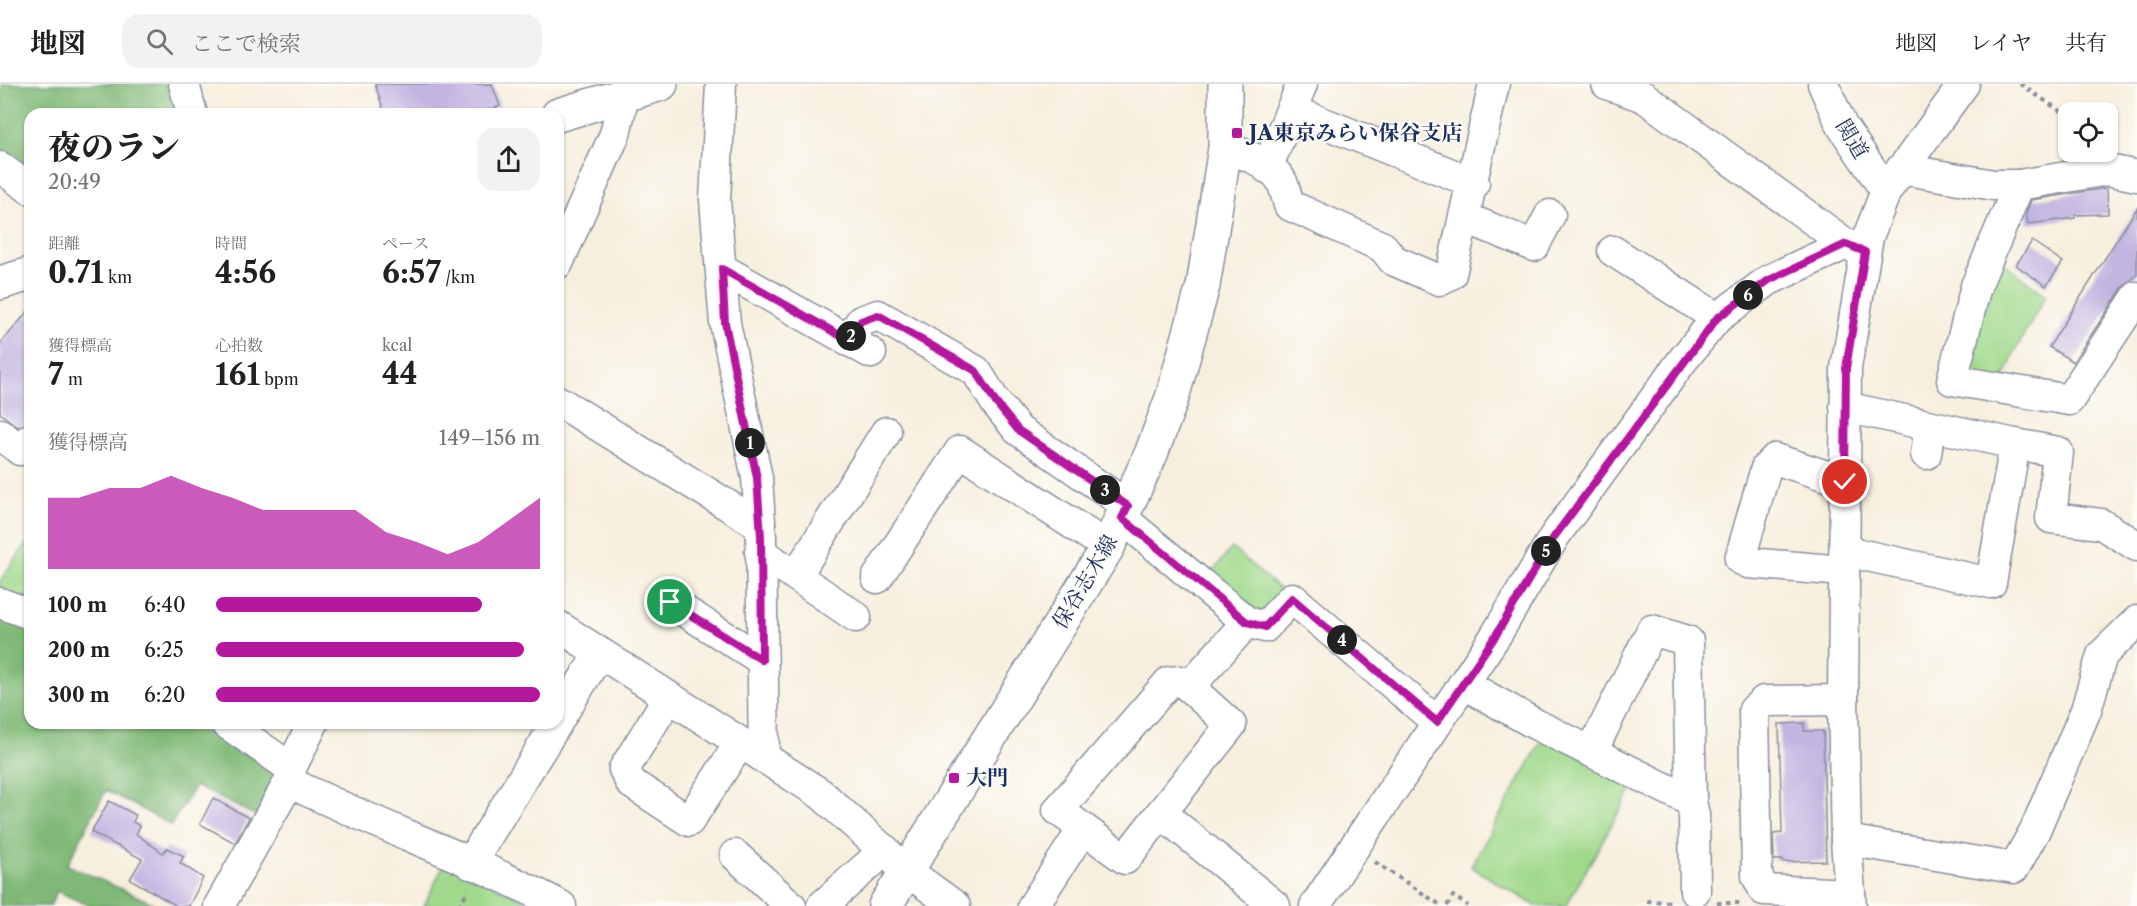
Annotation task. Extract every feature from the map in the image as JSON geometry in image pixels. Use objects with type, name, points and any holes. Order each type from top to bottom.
[{"type":"main road","points":[[564,112],[661,84]]},
{"type":"main road","name":"保谷志木線","points":[[885,906],[896,860],[1108,547],[1125,512],[1172,398],[1189,342],[1215,224],[1225,148],[1225,84]]},
{"type":"main road","points":[[0,283],[24,276]]},
{"type":"street","points":[[184,84],[190,108]]},
{"type":"street","points":[[668,698],[624,769],[631,783],[689,821],[752,750],[762,660],[757,478],[725,323],[715,200],[721,84]]},
{"type":"street","points":[[1225,148],[1245,154],[1268,168],[1281,180],[1289,206],[1383,247],[1393,260],[1439,280],[1451,274],[1474,183],[1494,84]]},
{"type":"street","points":[[1607,84],[1646,91],[1856,248]]},
{"type":"street","name":"関道","points":[[1823,84],[1842,126],[1893,180]]},
{"type":"street","points":[[1843,700],[1764,701],[1754,710],[1757,876],[1764,890],[1850,900],[1845,840],[1843,700],[1845,407],[1856,248],[1893,180],[1964,84]]},
{"type":"street","points":[[564,249],[615,134],[624,95]]},
{"type":"street","points":[[1268,168],[1297,97],[1474,183]]},
{"type":"street","points":[[1893,180],[2019,185],[2108,170],[2137,176]]},
{"type":"street","points":[[2019,185],[1976,286],[1952,380],[2069,400],[2137,297]]},
{"type":"street","points":[[1466,218],[1534,246],[1550,215]]},
{"type":"street","points":[[1315,906],[1464,684],[1554,537],[1717,318],[1769,280],[1856,248]]},
{"type":"street","points":[[1613,251],[1717,318]]},
{"type":"street","points":[[722,269],[860,347],[861,321],[878,315],[949,353],[976,371],[996,403],[1018,430],[1125,512],[1247,622],[1265,627],[1292,598],[1437,722]]},
{"type":"street","points":[[564,405],[760,538],[796,576],[856,617]]},
{"type":"street","points":[[1845,407],[1928,440],[2015,444],[2058,452],[2051,518],[2101,524],[2137,546]]},
{"type":"street","points":[[796,576],[886,432]]},
{"type":"street","points":[[0,434],[20,450],[24,446]]},
{"type":"street","points":[[1845,482],[1775,459],[1766,468],[1740,559],[1748,563],[1845,561],[1991,584],[2015,444]]},
{"type":"street","points":[[877,578],[960,451],[1108,547]]},
{"type":"street","points":[[670,602],[762,660]]},
{"type":"street","points":[[0,603],[24,612]]},
{"type":"street","points":[[1190,687],[1247,622]]},
{"type":"street","points":[[564,630],[821,794],[896,860],[955,906]]},
{"type":"street","points":[[1592,751],[1652,630],[1688,641],[1690,801],[1694,815],[1695,891]]},
{"type":"street","points":[[1845,840],[2014,868],[2035,830],[2081,721],[2102,655],[2133,634]]},
{"type":"street","points":[[564,711],[599,654]]},
{"type":"street","points":[[1181,681],[1231,725],[1161,813],[1125,860],[1058,810],[1169,682],[1181,681]]},
{"type":"street","points":[[1464,684],[1537,725],[1690,801]]},
{"type":"street","points":[[233,729],[290,775],[470,864],[520,884],[561,906]]},
{"type":"street","points":[[219,906],[290,775],[311,729]]},
{"type":"street","points":[[470,864],[553,729]]},
{"type":"street","points":[[1161,813],[1275,906]]},
{"type":"street","points":[[1033,906],[1083,829]]},
{"type":"street","points":[[735,855],[791,906]]},
{"type":"street","points":[[822,906],[896,860]]},
{"type":"path","points":[[2020,84],[2058,109]]},
{"type":"path","points":[[1353,848],[1444,906],[1454,896],[1468,906]]},
{"type":"green space","points":[[2,84],[179,84],[186,108],[24,108],[24,178],[0,161]]},
{"type":"green space","points":[[2000,260],[2046,295],[2014,353],[2002,384],[1962,379]]},
{"type":"green space","points":[[24,547],[24,602],[0,592],[0,581]]},
{"type":"green space","points":[[1232,548],[1283,592],[1263,615],[1208,577]]},
{"type":"green space","points":[[0,614],[24,622],[24,729],[224,729],[278,767],[281,781],[259,817],[195,786],[171,825],[106,790],[67,865],[159,906],[90,906],[57,891],[50,906],[0,906]]},
{"type":"green space","points":[[1543,738],[1635,783],[1566,906],[1536,906],[1471,867]]},
{"type":"green space","points":[[445,862],[536,906],[424,906]]},
{"type":"building","points":[[375,84],[492,84],[500,106],[494,108],[383,108]]},
{"type":"building","points":[[2107,188],[2108,214],[2075,215],[2075,218],[2028,224],[2026,213],[2031,200]]},
{"type":"building","points":[[2137,208],[2137,275],[2123,287],[2073,362],[2049,347]]},
{"type":"building","points":[[2032,241],[2063,262],[2046,286],[2016,265]]},
{"type":"building","points":[[24,316],[24,424],[18,427],[0,413],[0,344]]},
{"type":"building","points":[[1804,723],[1804,731],[1823,731],[1826,861],[1783,862],[1783,860],[1774,860],[1773,834],[1782,833],[1779,724]]},
{"type":"building","points":[[213,798],[249,818],[235,843],[200,824]]},
{"type":"building","points":[[109,801],[136,815],[133,822],[140,826],[136,834],[163,853],[167,848],[184,856],[180,863],[203,878],[189,906],[177,906],[130,879],[142,859],[91,832]]},
{"type":"place","name":"JA東京みらい保谷支店","points":[[1237,133]]},
{"type":"place","name":"大門","points":[[954,778]]},
{"type":"route","points":[[670,602],[762,660],[761,537],[757,478],[725,323],[722,269],[848,340],[861,321],[878,315],[949,353],[976,371],[996,403],[1018,430],[1128,506],[1122,518],[1247,622],[1265,627],[1292,598],[1437,722],[1496,635],[1554,537],[1682,362],[1717,318],[1769,280],[1846,244],[1865,252],[1846,368],[1845,482]]}]
